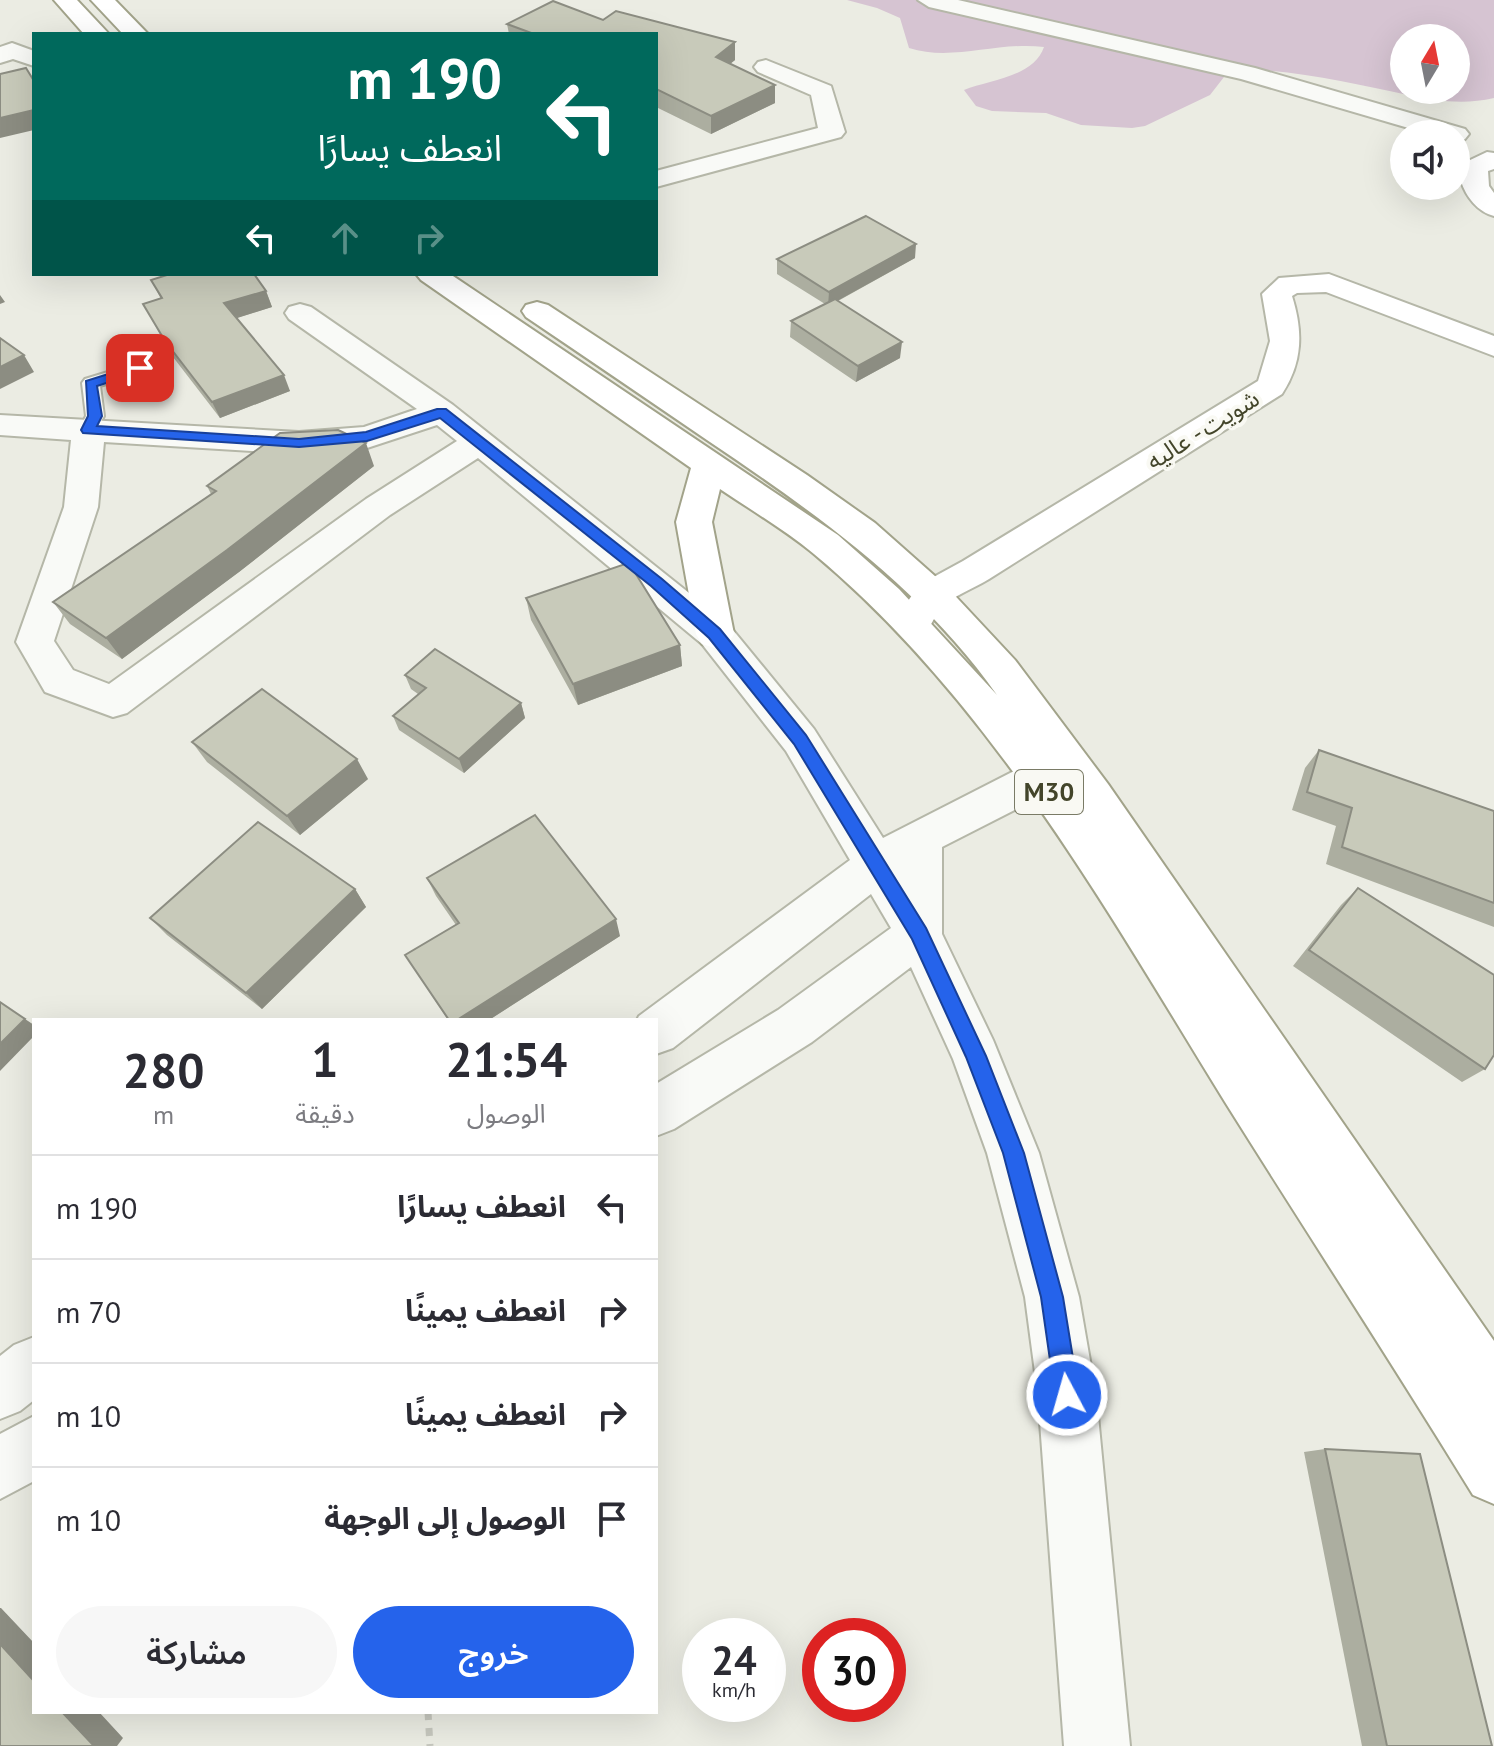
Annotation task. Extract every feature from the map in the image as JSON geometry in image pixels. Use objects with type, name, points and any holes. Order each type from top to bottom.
[{"type":"main road","points":[[65,0],[95,32]]},
{"type":"main road","points":[[102,0],[134,32]]},
{"type":"main road","points":[[1491,160],[1475,168],[1472,178],[1479,194],[1494,208]]},
{"type":"main road","name":"M30","points":[[434,276],[825,544],[876,586],[922,608],[1001,670],[1093,796],[1494,1390]]},
{"type":"main road","name":"M30","points":[[485,276],[795,483],[862,532],[922,608],[954,666],[1087,843],[1386,1302],[1494,1474]]},
{"type":"main road","name":"شويت - عاليه","points":[[922,608],[976,570],[1271,387],[1287,355],[1286,330],[1277,294],[1289,284],[1329,283],[1494,347]]},
{"type":"main road","points":[[709,465],[694,522],[715,634]]},
{"type":"street","points":[[929,0],[1247,73],[1408,120]]},
{"type":"street","points":[[658,178],[832,132],[822,91],[766,67]]},
{"type":"street","points":[[1470,144],[1491,160]]},
{"type":"street","points":[[300,313],[442,412],[715,634],[800,740],[919,934],[976,1056],[1013,1153],[1052,1297],[1067,1395],[1097,1746]]},
{"type":"street","points":[[0,425],[299,443],[367,437],[442,412]]},
{"type":"street","points":[[88,430],[81,507],[35,642],[59,681],[113,702],[378,507],[479,442]]},
{"type":"street","points":[[658,1030],[876,865],[921,837],[1039,778]]},
{"type":"street","points":[[919,934],[921,837]]},
{"type":"street","points":[[658,1111],[795,1026],[919,934]]},
{"type":"street","points":[[0,1391],[32,1367]]},
{"type":"street","points":[[0,1470],[32,1446]]},
{"type":"lane","points":[[88,430],[95,416],[91,383],[164,360]]},
{"type":"path","points":[[428,1714],[430,1746]]},
{"type":"shaded area","points":[[847,0],[1494,0],[1494,98],[1470,101],[1470,24],[1390,24],[1390,91],[1292,73],[1223,70],[1224,77],[1210,95],[1145,126],[1081,125],[1046,113],[992,111],[976,106],[964,90],[1021,71],[1039,57],[1044,47],[925,52],[909,48],[900,18]]},
{"type":"building","points":[[553,1],[603,20],[616,11],[735,42],[716,57],[775,85],[711,116],[658,90],[658,32],[529,32],[507,24]]},
{"type":"building","points":[[26,68],[32,78],[32,110],[0,118],[0,74]]},
{"type":"building","points":[[866,216],[916,244],[829,292],[777,259]]},
{"type":"building","points":[[164,276],[255,276],[266,291],[224,303],[284,375],[212,402],[165,341],[143,304],[162,298],[151,280]]},
{"type":"building","points":[[835,299],[902,342],[858,366],[791,321]]},
{"type":"building","points":[[0,338],[24,355],[0,367]]},
{"type":"building","points":[[338,430],[366,443],[106,638],[53,602],[216,491],[207,486],[280,433]]},
{"type":"building","points":[[625,564],[634,571],[680,645],[573,684],[526,598]]},
{"type":"building","points":[[435,649],[521,703],[459,759],[393,716],[426,688],[405,675]]},
{"type":"building","points":[[262,689],[357,759],[287,816],[192,742]]},
{"type":"building","points":[[1319,750],[1494,811],[1494,903],[1342,847],[1352,808],[1307,792]]},
{"type":"building","points":[[535,815],[616,919],[460,1018],[448,1018],[405,955],[459,923],[427,878]]},
{"type":"building","points":[[258,822],[355,889],[246,993],[150,918]]},
{"type":"building","points":[[1358,888],[1494,975],[1494,1055],[1485,1069],[1309,950]]},
{"type":"building","points":[[0,1002],[25,1019],[0,1044]]},
{"type":"building","points":[[1325,1449],[1420,1454],[1492,1746],[1387,1746]]},
{"type":"building","points":[[0,1644],[32,1679],[32,1714],[64,1714],[94,1746],[0,1746]]},
{"type":"route","points":[[140,368],[91,383],[95,416],[88,430],[299,443],[367,437],[442,412],[715,634],[800,740],[919,934],[942,982],[976,1056],[1013,1153],[1052,1297],[1067,1395]]}]
